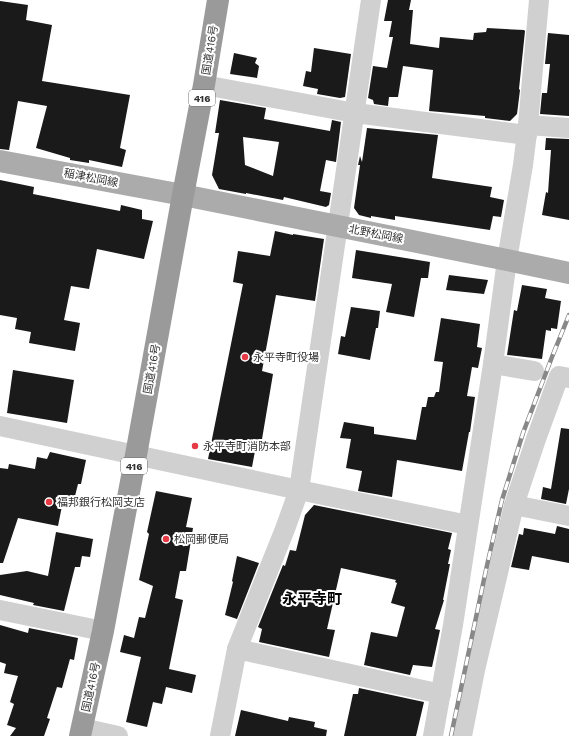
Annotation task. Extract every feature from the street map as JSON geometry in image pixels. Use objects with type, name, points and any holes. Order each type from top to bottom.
[{"type":"highway","name":"国道416号","points":[[81,732],[103,631],[136,455],[204,85],[218,0]]},
{"type":"main road","name":"稲津松岡線","points":[[0,161],[183,195]]},
{"type":"main road","name":"北野松岡線","points":[[183,195],[569,273]]},
{"type":"street","points":[[220,736],[237,649],[286,528],[299,490],[371,0]]},
{"type":"street","points":[[433,736],[453,625],[523,165],[528,130],[539,0]]},
{"type":"street","points":[[204,85],[355,113],[528,130],[569,128]]},
{"type":"street","points":[[493,364],[534,370]]},
{"type":"street","points":[[462,736],[475,670],[514,505],[559,376],[569,378]]},
{"type":"street","points":[[0,426],[468,525]]},
{"type":"street","points":[[514,505],[569,516]]},
{"type":"street","points":[[0,610],[103,631]]},
{"type":"street","points":[[237,649],[441,694]]},
{"type":"street","points":[[81,732],[118,736]]},
{"type":"building","points":[[388,0],[411,0],[409,10],[413,10],[410,44],[439,48],[440,37],[473,40],[474,33],[486,32],[487,28],[524,30],[517,114],[510,121],[485,118],[485,116],[429,111],[433,70],[403,66],[398,97],[389,97],[388,106],[374,104],[373,100],[368,98],[373,66],[387,68],[393,37],[389,37],[392,21],[384,21]]},
{"type":"building","points":[[0,1],[28,5],[26,20],[52,25],[42,81],[130,95],[120,148],[126,150],[122,167],[89,160],[89,163],[70,160],[70,158],[36,148],[47,106],[18,101],[9,150],[0,149]]},
{"type":"building","points":[[548,33],[569,35],[569,116],[540,114],[542,93],[547,93],[550,64],[545,64]]},
{"type":"building","points":[[314,48],[351,54],[345,97],[340,98],[317,94],[318,89],[303,86],[306,71],[311,72]]},
{"type":"building","points":[[234,53],[257,58],[255,63],[259,66],[257,78],[230,74]]},
{"type":"building","points":[[220,100],[266,108],[264,119],[330,131],[332,120],[341,122],[336,162],[326,160],[320,191],[331,193],[329,205],[326,207],[284,197],[283,200],[219,189],[212,175],[219,133],[215,133]],"holes":[[[243,137],[279,142],[273,176],[245,165]]]},
{"type":"building","points":[[367,128],[438,135],[432,178],[492,187],[490,197],[504,200],[501,217],[493,216],[490,230],[395,216],[395,220],[371,216],[371,218],[359,215],[354,208],[360,165],[358,165],[360,156],[362,162]]},
{"type":"building","points":[[546,138],[569,139],[569,220],[542,215],[546,192],[548,193],[551,150],[545,150]]},
{"type":"building","points":[[0,180],[34,187],[33,194],[120,211],[121,205],[142,210],[142,219],[153,221],[144,259],[97,249],[89,289],[71,286],[64,320],[80,323],[75,351],[29,343],[31,332],[15,329],[17,318],[0,315]]},
{"type":"building","points":[[275,231],[324,239],[315,301],[276,295],[262,371],[273,374],[260,451],[255,451],[252,467],[208,459],[243,284],[233,282],[238,251],[270,256]]},
{"type":"building","points":[[356,250],[430,262],[428,278],[421,278],[414,317],[386,312],[392,284],[352,278]]},
{"type":"building","points":[[449,275],[488,280],[484,294],[446,290]]},
{"type":"building","points":[[522,285],[547,289],[545,298],[561,301],[557,329],[551,328],[551,331],[546,330],[542,359],[507,355],[514,310],[517,311]]},
{"type":"building","points":[[351,307],[380,311],[378,328],[376,328],[370,360],[338,354],[341,336],[345,337]]},
{"type":"building","points":[[441,318],[480,324],[477,347],[482,348],[478,368],[472,367],[467,396],[475,397],[462,471],[397,460],[392,497],[358,491],[362,471],[346,468],[351,439],[340,438],[344,422],[374,427],[374,434],[416,440],[422,407],[426,407],[428,397],[434,397],[436,392],[439,392],[443,362],[434,361]]},
{"type":"building","points":[[13,370],[74,380],[67,423],[7,413]]},
{"type":"building","points":[[561,428],[569,429],[569,489],[566,504],[541,499],[543,487],[551,489]]},
{"type":"building","points":[[50,452],[86,460],[81,484],[78,484],[73,504],[63,501],[58,526],[18,518],[3,563],[0,563],[0,468],[8,469],[9,464],[35,469],[37,457],[47,459]]},
{"type":"building","points":[[156,491],[192,498],[186,527],[193,528],[186,571],[180,571],[175,598],[183,600],[169,669],[196,675],[192,693],[166,687],[162,704],[153,702],[147,727],[126,722],[141,657],[120,652],[124,635],[134,638],[139,617],[145,618],[153,586],[139,580]]},
{"type":"building","points":[[314,505],[452,533],[448,549],[451,550],[448,564],[450,564],[444,600],[435,629],[440,630],[432,667],[413,665],[410,675],[364,665],[371,632],[397,637],[405,607],[391,603],[397,583],[395,582],[396,580],[341,568],[327,629],[335,630],[329,657],[259,642],[262,629],[258,627],[283,565],[285,566],[290,550],[296,551],[305,515]]},
{"type":"building","points":[[557,526],[569,529],[569,563],[532,556],[529,570],[511,567],[519,534],[523,535],[524,528],[555,534]]},
{"type":"building","points":[[56,532],[93,539],[90,557],[82,556],[80,567],[75,567],[64,611],[33,605],[34,603],[0,595],[0,575],[27,571],[48,576]]},
{"type":"building","points":[[237,556],[259,563],[237,619],[225,615],[233,582]]},
{"type":"building","points":[[0,625],[28,633],[29,628],[78,638],[74,660],[70,659],[62,688],[57,687],[47,718],[50,719],[44,736],[10,736],[16,728],[7,725],[14,704],[10,702],[18,676],[4,673],[6,664],[0,662]]},
{"type":"building","points":[[359,688],[424,702],[416,736],[344,736],[353,694],[358,694]]},
{"type":"building","points":[[241,710],[288,721],[289,717],[315,722],[314,727],[327,730],[326,736],[235,736]]},
{"type":"railway","points":[[451,736],[502,500],[523,433],[569,315]]},
{"type":"place","name":"永平寺町役場","points":[[245,357]]},
{"type":"place","name":"永平寺町消防本部","points":[[195,446]]},
{"type":"place","name":"福邦銀行松岡支店","points":[[49,502]]},
{"type":"place","name":"松岡郵便局","points":[[166,539]]},
{"type":"district","name":"永平寺町","points":[[312,599]]}]
